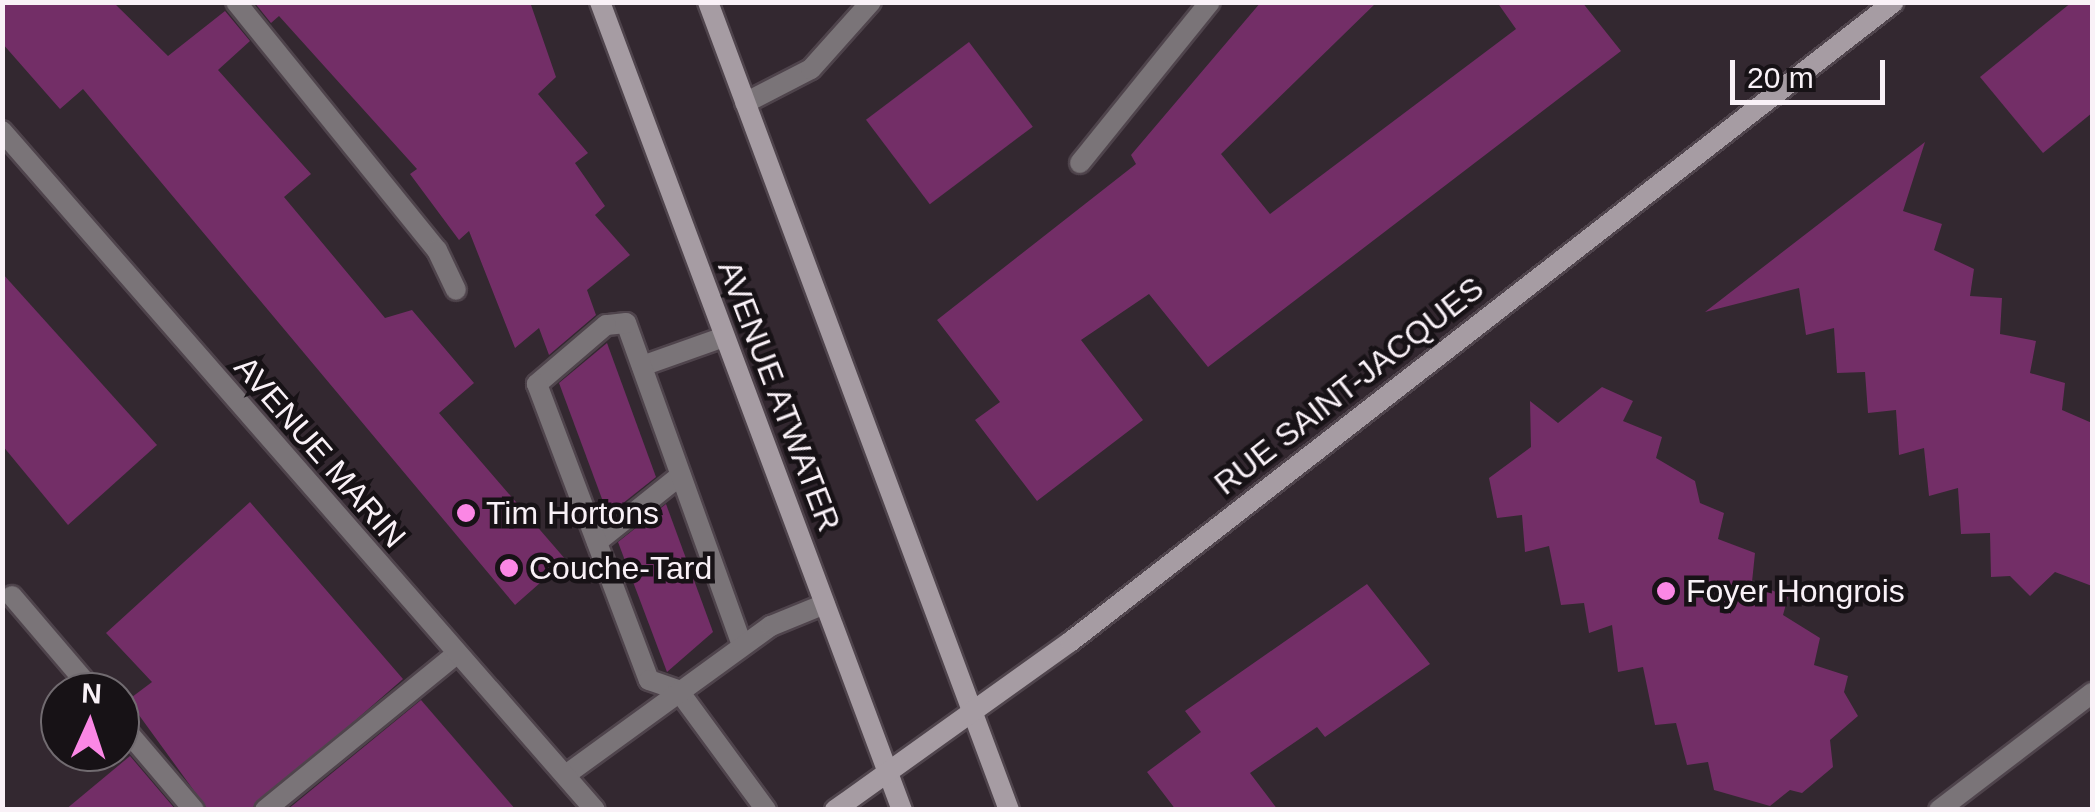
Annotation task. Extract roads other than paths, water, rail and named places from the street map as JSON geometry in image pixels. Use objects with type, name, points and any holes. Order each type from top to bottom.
[{"type":"main road","name":"AVENUE ATWATER","points":[[600,2],[902,810]]},
{"type":"main road","points":[[708,2],[1009,810]]},
{"type":"main road","name":"RUE SAINT-JACQUES","points":[[836,810],[973,710],[1894,2]]},
{"type":"street","points":[[236,2],[437,250],[456,290]]},
{"type":"street","points":[[745,103],[811,70],[871,2]]},
{"type":"street","points":[[1080,163],[1210,2]]},
{"type":"street","name":"AVENUE MARIN","points":[[2,130],[596,810]]},
{"type":"street","points":[[742,645],[626,323],[606,325],[537,384],[649,680],[678,690],[766,810]]},
{"type":"street","points":[[642,366],[724,336]]},
{"type":"street","points":[[597,542],[681,475]]},
{"type":"street","points":[[12,596],[77,672]]},
{"type":"street","points":[[567,774],[742,645],[825,604]]},
{"type":"street","points":[[265,810],[456,654]]},
{"type":"street","points":[[1939,810],[2092,693]]},
{"type":"street","points":[[140,746],[194,810]]},
{"type":"place","name":"Tim Hortons","points":[[466,513]]},
{"type":"place","name":"Couche-Tard","points":[[509,568]]},
{"type":"place","name":"Foyer Hongrois","points":[[1666,591]]}]
